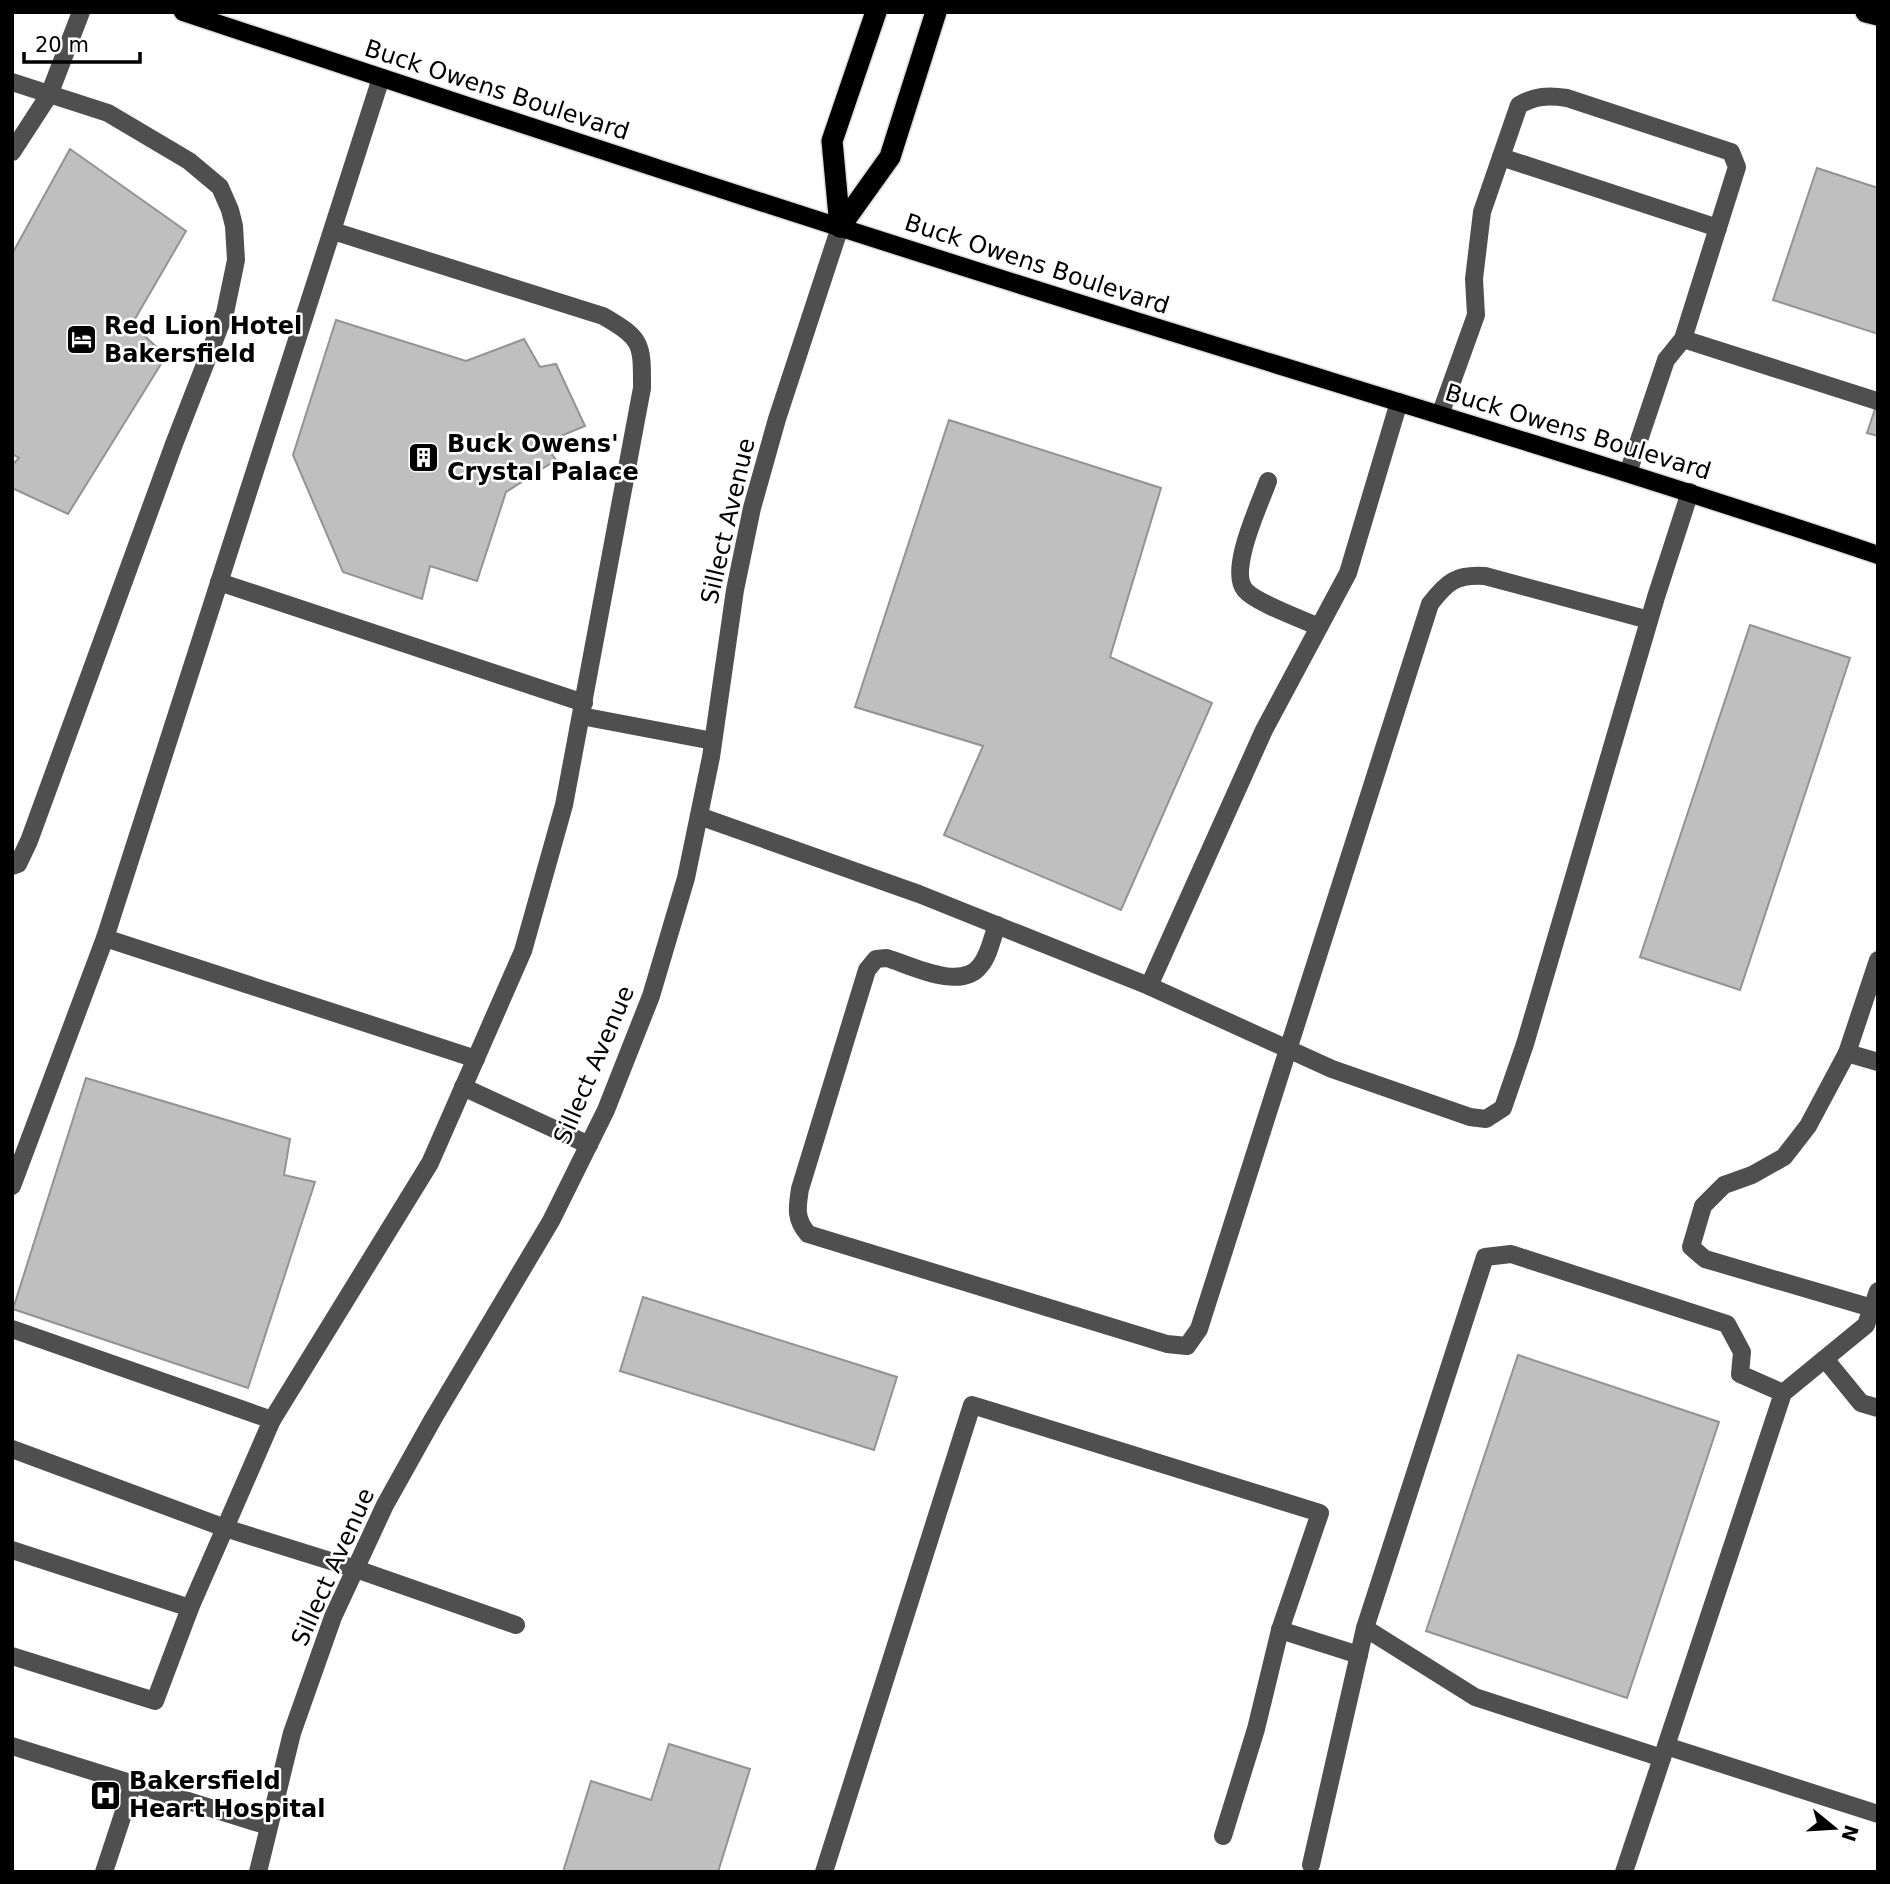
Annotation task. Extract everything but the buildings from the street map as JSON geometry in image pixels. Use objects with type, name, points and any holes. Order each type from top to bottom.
[{"type":"highway","points":[[840,228],[832,141],[876,12]]},
{"type":"highway","points":[[840,228],[890,157],[936,12]]},
{"type":"highway","points":[[1866,12],[1878,15]]},
{"type":"main road","name":"Buck Owens Boulevard","points":[[183,12],[840,228],[1690,492],[1878,555]]},
{"type":"street","points":[[12,152],[49,95],[81,12]]},
{"type":"street","points":[[12,1186],[105,938],[382,78]]},
{"type":"street","points":[[12,82],[108,113],[189,161],[220,187],[234,226],[236,260],[225,313],[174,444],[29,841],[18,864],[12,866]]},
{"type":"street","points":[[1440,415],[1476,315],[1474,279],[1482,212],[1519,105],[1548,95],[1567,98],[1731,152],[1737,167],[1683,340],[1666,360],[1628,473]]},
{"type":"street","points":[[1501,157],[1718,228]]},
{"type":"street","name":"Sillect Avenue","points":[[258,1872],[292,1733],[334,1617],[391,1494],[551,1221],[606,1111],[651,996],[686,878],[699,816],[735,590],[752,508],[777,419],[840,228]]},
{"type":"street","points":[[12,1656],[155,1700],[190,1608],[272,1420],[430,1163],[523,951],[564,805],[642,388],[642,350],[626,329],[603,316],[333,231]]},
{"type":"street","points":[[1683,340],[1877,401]]},
{"type":"street","points":[[1149,986],[1264,730],[1348,573],[1399,402]]},
{"type":"street","points":[[1268,481],[1244,551],[1239,578],[1244,589],[1253,597],[1319,627]]},
{"type":"street","points":[[699,816],[998,925],[1149,986],[1332,1069],[1470,1117],[1486,1119],[1503,1108],[1525,1044],[1649,620],[1690,492]]},
{"type":"street","points":[[998,925],[981,966],[968,976],[954,979],[887,958],[876,959],[867,970],[800,1189],[797,1209],[799,1223],[808,1234],[1167,1344],[1187,1346],[1199,1329],[1430,604],[1453,580],[1467,575],[1485,576],[1649,620]]},
{"type":"street","points":[[219,582],[582,710],[713,741]]},
{"type":"street","points":[[105,938],[476,1059]]},
{"type":"street","points":[[1624,1872],[1783,1393],[1867,1325],[1875,1299],[1705,1259],[1691,1247],[1703,1206],[1724,1185],[1752,1175],[1784,1157],[1808,1126],[1847,1053],[1878,960]]},
{"type":"street","points":[[1847,1053],[1878,1062]]},
{"type":"street","points":[[463,1087],[589,1145]]},
{"type":"street","points":[[1311,1865],[1365,1628],[1485,1257],[1511,1254],[1727,1324],[1742,1352],[1740,1374],[1783,1393]]},
{"type":"street","points":[[12,1329],[272,1420]]},
{"type":"street","points":[[1825,1359],[1861,1403],[1878,1408]]},
{"type":"street","points":[[824,1872],[972,1405],[1320,1513],[1280,1629],[1256,1728],[1223,1836]]},
{"type":"street","points":[[12,1449],[225,1528],[356,1569],[516,1625]]},
{"type":"street","points":[[12,1550],[190,1608]]},
{"type":"street","points":[[1365,1628],[1475,1697],[1878,1814]]},
{"type":"street","points":[[1280,1629],[1359,1655]]},
{"type":"street","points":[[12,1746],[268,1826]]},
{"type":"street","points":[[104,1872],[133,1784]]},
{"type":"place","name":"Red Lion Hotel Bakersfield","points":[[81,340]]},
{"type":"place","name":"Buck Owens' Crystal Palace","points":[[424,458]]},
{"type":"place","name":"Bakersfield Heart Hospital","points":[[106,1795]]}]
